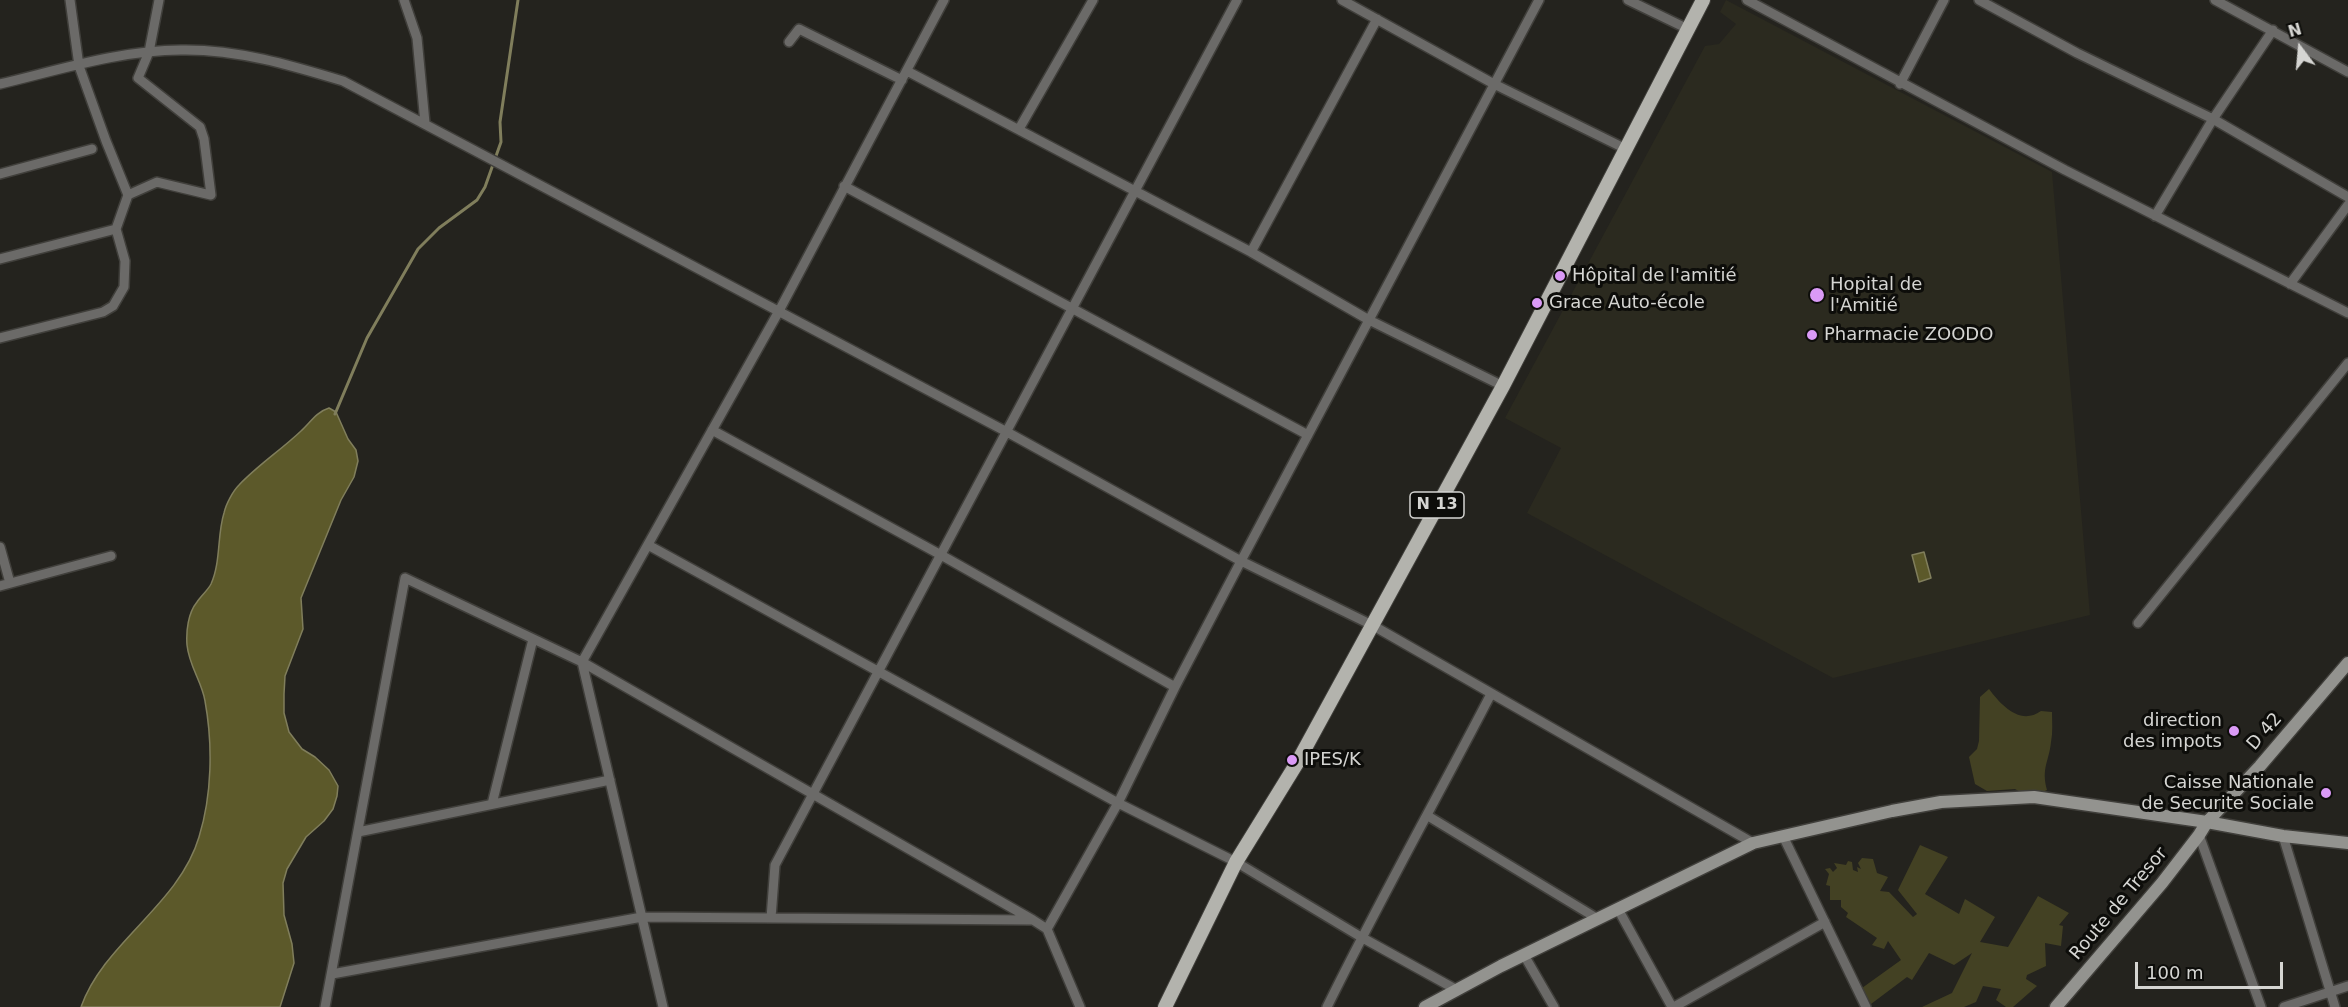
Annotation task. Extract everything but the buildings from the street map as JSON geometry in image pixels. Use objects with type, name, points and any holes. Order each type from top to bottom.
[{"type":"main road","name":"N 13","points":[[1165,1007],[1236,862],[1297,763],[1503,386],[1702,0]]},
{"type":"street","points":[[0,338],[103,312],[113,306],[124,286],[125,261],[116,229],[128,195],[79,66],[70,0]]},
{"type":"street","points":[[128,195],[157,182],[211,195],[204,139],[200,127],[138,78],[149,52],[159,0]]},
{"type":"street","points":[[404,0],[417,38],[425,123]]},
{"type":"street","points":[[663,1007],[582,662],[779,310],[944,0]]},
{"type":"street","points":[[1019,129],[1093,0]]},
{"type":"street","points":[[771,918],[775,865],[1073,311],[1237,0]]},
{"type":"street","points":[[1342,0],[1494,84],[1626,149]]},
{"type":"street","points":[[1047,929],[1118,803],[1174,687],[1240,561],[1539,0]]},
{"type":"street","points":[[1628,0],[1688,29]]},
{"type":"street","points":[[1747,0],[1900,84],[2348,313]]},
{"type":"street","points":[[1900,84],[1944,0]]},
{"type":"street","points":[[1978,0],[2213,119],[2348,196]]},
{"type":"street","points":[[2215,0],[2348,72]]},
{"type":"street","points":[[1251,252],[1377,19]]},
{"type":"street","points":[[789,42],[799,29],[1019,129],[1251,252],[1369,320],[1503,386]]},
{"type":"street","points":[[2155,216],[2213,119],[2273,30]]},
{"type":"street","points":[[0,84],[149,52],[207,50],[279,62],[343,81],[1007,432],[1240,561],[1372,625],[1753,843]]},
{"type":"street","points":[[0,174],[92,149]]},
{"type":"street","points":[[844,186],[1073,311],[1308,435]]},
{"type":"street","points":[[2290,284],[2348,205]]},
{"type":"street","points":[[0,260],[116,229]]},
{"type":"street","points":[[2138,623],[2348,363]]},
{"type":"street","points":[[712,430],[941,555],[1174,687]]},
{"type":"street","points":[[648,545],[1118,803],[1236,862],[1361,937],[1456,990]]},
{"type":"street","points":[[0,547],[5,585],[111,556]]},
{"type":"street","points":[[325,1007],[405,578],[582,662],[1033,920],[1047,929],[1080,1007]]},
{"type":"street","points":[[492,804],[533,639]]},
{"type":"street","name":"D 42","points":[[2207,822],[2260,766],[2348,663]]},
{"type":"street","points":[[1327,1007],[1361,937],[1428,816],[1491,694]]},
{"type":"street","points":[[358,832],[610,780]]},
{"type":"street","points":[[1425,1007],[1524,955],[1753,843],[1941,802],[2034,797],[2207,822],[2283,836],[2348,843]]},
{"type":"street","points":[[1428,816],[1598,919]]},
{"type":"street","name":"Route de Tresor","points":[[2055,1007],[2199,835],[2207,822]]},
{"type":"street","points":[[2199,835],[2261,1007]]},
{"type":"street","points":[[1784,836],[1866,1007]]},
{"type":"street","points":[[2283,836],[2335,1007]]},
{"type":"street","points":[[1618,909],[1673,1007],[1825,922]]},
{"type":"street","points":[[332,974],[642,917],[1033,920]]},
{"type":"street","points":[[1524,955],[1554,1007]]},
{"type":"street","points":[[2284,1007],[2348,986]]},
{"type":"shaded area","name":"Hopital de l'Amitié","points":[[1726,0],[2052,172],[2090,615],[1833,678],[1527,513],[1561,448],[1505,418],[1705,46],[1719,44],[1736,24],[1720,12]]},
{"type":"shaded area","points":[[329,408],[336,412],[348,439],[356,450],[358,461],[354,477],[341,500],[301,598],[303,629],[285,676],[284,713],[289,732],[302,749],[329,770],[338,786],[333,809],[324,821],[306,837],[287,869],[283,883],[284,915],[292,944],[294,963],[280,1007],[81,1007],[106,963],[175,883],[189,861],[199,837],[207,804],[210,752],[208,718],[203,694],[188,653],[187,628],[194,606],[210,586],[214,576],[226,506],[234,491],[246,478],[317,415]]},
{"type":"shaded area","points":[[1924,552],[1931,578],[1919,582],[1912,555]]},
{"type":"shaded area","points":[[1989,689],[2005,707],[2018,715],[2033,715],[2041,711],[2052,712],[2052,738],[2045,770],[2047,790],[2031,798],[2015,789],[1987,791],[1975,784],[1969,757],[1977,749],[1979,741],[1980,697]]},
{"type":"shaded area","points":[[1920,845],[1948,857],[1925,894],[1959,914],[1965,899],[1995,917],[1980,942],[2008,947],[2038,896],[2069,913],[2059,925],[2063,926],[2061,946],[2045,943],[2046,966],[2027,975],[2026,979],[2037,986],[2013,1007],[2006,1007],[1996,1000],[2001,989],[1983,986],[1976,1002],[1964,1007],[1922,1007],[1952,993],[1972,953],[1954,965],[1929,953],[1912,980],[1907,977],[1871,1004],[1862,988],[1901,960],[1888,941],[1884,949],[1872,945],[1877,938],[1846,917],[1848,913],[1841,907],[1841,900],[1830,900],[1830,886],[1826,885],[1829,874],[1825,869],[1830,868],[1833,872],[1837,868],[1834,863],[1846,865],[1848,861],[1852,862],[1853,870],[1858,872],[1857,867],[1861,869],[1858,863],[1862,858],[1873,859],[1877,873],[1888,877],[1880,891],[1889,892],[1913,917],[1917,914],[1898,890]]},
{"type":"waterway","points":[[335,414],[367,338],[418,249],[439,228],[477,200],[485,187],[501,142],[500,122],[518,0]]},
{"type":"place","name":"Hôpital de l'amitié","points":[[1560,276]]},
{"type":"place","name":"Hopital de l'Amitié","points":[[1817,295]]},
{"type":"place","name":"Grace Auto-école","points":[[1537,303]]},
{"type":"place","name":"Pharmacie ZOODO","points":[[1812,335]]},
{"type":"place","name":"direction des impots","points":[[2234,731]]},
{"type":"place","name":"IPES/K","points":[[1292,760]]},
{"type":"place","name":"Caisse Nationale de Securite Sociale","points":[[2326,793]]}]
